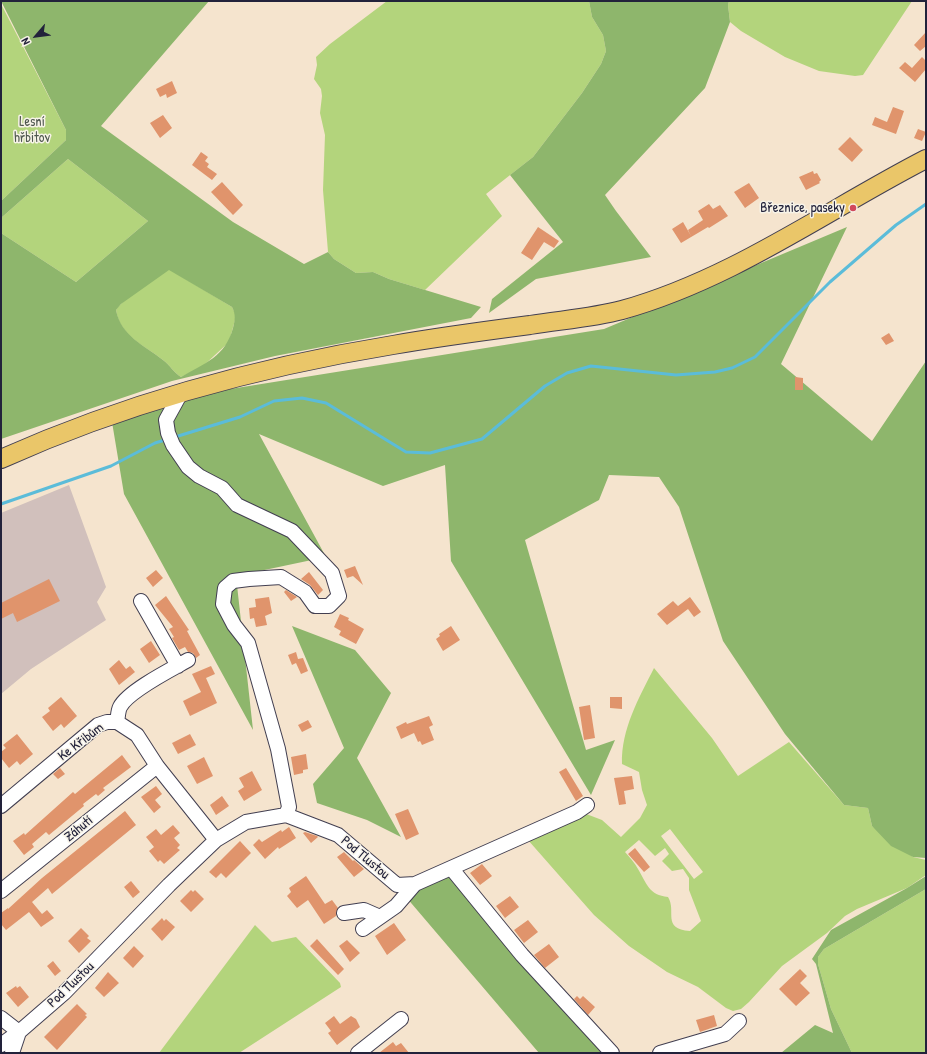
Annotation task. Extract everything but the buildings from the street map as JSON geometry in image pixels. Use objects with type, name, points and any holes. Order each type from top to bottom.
[{"type":"main road","points":[[1,459],[48,438],[182,391],[277,367],[345,353],[587,317],[636,306],[704,280],[753,256],[926,159]]},
{"type":"street","points":[[182,391],[166,420],[168,433],[173,445],[188,467],[199,476],[222,488],[236,505],[292,531],[332,573],[339,596],[329,606],[315,606],[305,592],[281,577],[233,581],[225,588],[223,604],[234,625],[248,643],[278,749],[289,806],[286,815]]},
{"type":"street","points":[[117,722],[120,707],[126,700],[139,690],[183,663],[141,601]]},
{"type":"street","name":"Ke Křibům","points":[[1,806],[98,725],[106,722],[117,722],[137,735],[157,766],[216,840]]},
{"type":"street","name":"Záhutí","points":[[1,891],[157,766]]},
{"type":"street","name":"Pod Tlustou","points":[[19,1032],[64,993],[169,885],[216,840],[246,822],[286,815],[338,835],[397,885],[415,884],[577,812],[588,805]]},
{"type":"street","points":[[451,868],[522,955],[612,1053]]},
{"type":"street","points":[[362,929],[396,906],[415,884]]},
{"type":"street","points":[[344,913],[364,910],[380,917]]},
{"type":"street","points":[[1,1018],[19,1032]]},
{"type":"street","points":[[358,1053],[401,1019]]},
{"type":"street","points":[[660,1053],[725,1034],[739,1021]]},
{"type":"street","points":[[1,1045],[19,1032]]},
{"type":"street","points":[[12,1053],[19,1032]]},
{"type":"shaded area","points":[[69,485],[106,587],[97,602],[106,620],[31,669],[1,694],[1,513]]},
{"type":"green space","points":[[1,1],[209,1],[101,126],[233,222],[304,264],[328,252],[334,259],[356,273],[373,272],[389,279],[481,307],[471,318],[275,356],[172,381],[1,439],[1,233],[76,282],[148,221],[68,159],[1,218],[1,201],[66,140],[66,130]],"holes":[[[169,270],[232,307],[235,315],[233,328],[225,346],[219,353],[206,363],[181,377],[165,362],[128,333],[123,327],[116,310],[121,304]]]},
{"type":"green space","points":[[387,1],[589,1],[592,17],[603,35],[606,51],[601,64],[582,93],[533,157],[486,194],[502,216],[425,290],[389,279],[373,272],[356,273],[334,259],[328,252],[323,190],[325,135],[320,113],[322,96],[321,89],[314,79],[317,65],[316,57],[330,44]]},
{"type":"green space","points":[[589,1],[729,1],[730,22],[705,88],[605,195],[651,257],[536,279],[489,313],[492,299],[563,242],[510,175],[533,157],[582,93],[601,64],[606,51],[603,35],[592,17]]},
{"type":"green space","points":[[729,1],[912,1],[863,75],[855,76],[819,71],[785,57],[741,31],[730,22]]},
{"type":"green space","name":"Lesní hřbitov","points":[[1,4],[66,130],[66,140],[1,201]]},
{"type":"green space","points":[[68,159],[148,221],[76,282],[1,233],[1,218]]},
{"type":"green space","points":[[847,227],[781,364],[872,441],[926,361],[926,858],[913,857],[891,846],[872,826],[868,808],[844,805],[785,734],[723,641],[679,507],[659,477],[609,475],[599,500],[525,540],[586,750],[615,740],[591,795],[451,561],[445,465],[383,486],[259,434],[326,557],[236,576],[253,730],[124,494],[112,422],[193,395],[604,329]]},
{"type":"green space","points":[[169,269],[232,307],[235,313],[235,320],[229,342],[202,367],[181,377],[165,362],[134,339],[122,327],[116,310],[126,299]]},
{"type":"green space","points":[[292,626],[355,650],[391,693],[357,758],[401,837],[367,820],[317,803],[313,784],[344,748]]},
{"type":"green space","points":[[654,668],[712,738],[738,776],[789,742],[844,805],[868,808],[872,826],[913,857],[926,860],[926,875],[907,888],[857,909],[845,916],[827,933],[782,966],[741,1009],[733,1011],[726,1008],[698,987],[667,972],[629,946],[594,915],[528,840],[581,812],[602,820],[621,837],[640,818],[647,805],[642,790],[639,772],[622,764],[622,751],[624,738],[632,714]],"holes":[[[670,829],[703,872],[694,879],[661,836]],[[639,840],[655,856],[665,848],[669,854],[662,861],[672,871],[683,869],[689,878],[689,890],[701,921],[690,931],[681,930],[676,927],[673,923],[668,897],[657,894],[649,888],[625,852]]]},
{"type":"green space","points":[[452,876],[604,1053],[539,1053],[406,897],[416,886]]},
{"type":"green space","points":[[926,876],[926,889],[824,949],[818,957],[818,964],[831,1009],[852,1053],[781,1053],[815,1025],[833,1033],[816,964],[812,959],[831,930]]},
{"type":"green space","points":[[926,889],[926,1053],[852,1053],[831,1009],[818,964],[818,957],[824,949]]},
{"type":"green space","points":[[255,925],[272,942],[296,937],[340,983],[341,987],[239,1053],[159,1053]]},
{"type":"waterway","points":[[175,437],[240,417],[274,401],[302,398],[326,403],[406,452],[430,453],[482,439],[545,386],[567,373],[591,366],[676,375],[715,372],[732,368],[755,357],[830,282],[896,225],[926,204]]},
{"type":"waterway","points":[[1,504],[111,466],[155,443],[165,440]]},
{"type":"place","name":"Březnice, paseky","points":[[853,208]]}]
